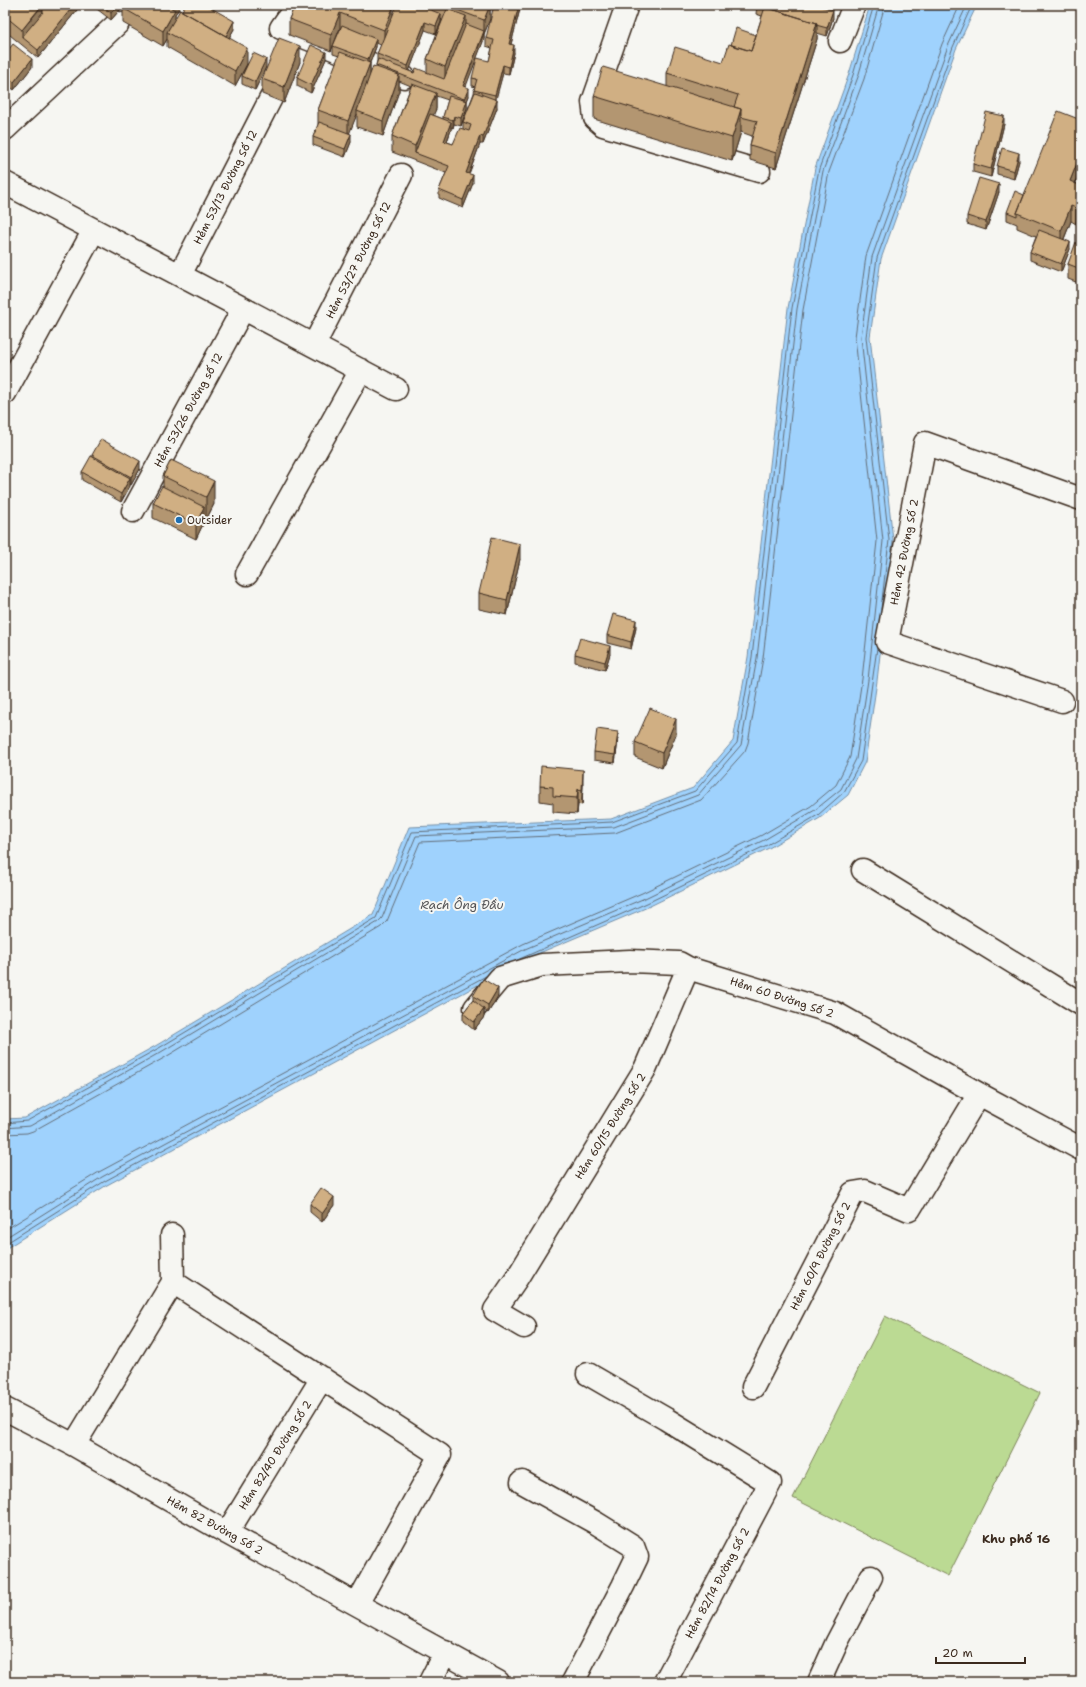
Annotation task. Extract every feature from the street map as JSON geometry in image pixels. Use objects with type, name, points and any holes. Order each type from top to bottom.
[{"type":"street","points":[[297,5],[281,28],[422,84]]},
{"type":"street","points":[[627,5],[593,102],[594,118],[602,125],[759,171]]},
{"type":"street","points":[[840,41],[854,5]]},
{"type":"street","points":[[5,129],[118,23]]},
{"type":"street","name":"Hẻm 53/13 Đường Số 12","points":[[180,275],[271,98]]},
{"type":"street","name":"Hẻm 53/27 Đường Số 12","points":[[314,345],[402,175]]},
{"type":"street","points":[[5,183],[396,389]]},
{"type":"street","points":[[5,393],[94,230]]},
{"type":"street","name":"Hẻm 53/26 Đường số 12","points":[[133,511],[243,309]]},
{"type":"street","points":[[246,574],[361,370]]},
{"type":"street","name":"Hẻm 42 Đường Số 2","points":[[1062,701],[888,642],[925,443],[1081,499]]},
{"type":"street","points":[[863,870],[1081,1004]]},
{"type":"street","name":"Hẻm 60 Đường Số 2","points":[[470,1014],[500,978],[542,965],[630,961],[679,963],[688,968],[835,1013],[979,1094],[1081,1149]]},
{"type":"street","name":"Hẻm 60/15 Đường Số 2","points":[[524,1327],[495,1310],[517,1278],[645,1069],[688,968]]},
{"type":"street","name":"Hẻm 60/9 Đường Số 2","points":[[753,1387],[852,1193],[864,1191],[910,1210],[979,1094]]},
{"type":"street","points":[[74,1445],[173,1282],[172,1235]]},
{"type":"street","points":[[173,1282],[440,1455],[357,1604]]},
{"type":"street","name":"Hẻm 82/14 Đường Số 2","points":[[588,1374],[666,1419],[770,1483],[665,1682]]},
{"type":"street","name":"Hẻm 82/40 Đường Số 2","points":[[227,1533],[322,1378]]},
{"type":"street","name":"Hẻm 82 Đường Số 2","points":[[5,1409],[74,1445],[227,1533],[498,1682]]},
{"type":"street","points":[[522,1482],[634,1546],[637,1557],[573,1682]]},
{"type":"street","points":[[819,1682],[837,1642],[871,1577]]},
{"type":"street","points":[[430,1682],[445,1652]]},
{"type":"green space","points":[[885,1316],[1040,1393],[948,1576],[793,1498]]},
{"type":"water","name":"Rạch Ông Đầu","points":[[870,5],[977,5],[956,49],[881,259],[870,337],[893,540],[877,681],[865,762],[848,795],[820,818],[769,848],[648,907],[530,957],[107,1185],[5,1249],[5,1119],[25,1118],[157,1045],[373,915],[409,827],[611,819],[693,788],[733,741],[748,657],[788,308],[815,168],[849,74]]},
{"type":"building","points":[[5,5],[42,5],[22,30],[5,16]]},
{"type":"building","points":[[43,5],[74,5],[38,50],[22,37],[43,12]]},
{"type":"building","points":[[102,5],[117,5],[111,13]]},
{"type":"building","points":[[125,5],[166,5],[175,10],[163,31],[123,8]]},
{"type":"building","points":[[185,5],[206,5],[234,21],[226,36],[182,11]]},
{"type":"building","points":[[295,5],[385,5],[393,8],[384,30],[340,13],[331,35],[289,19]]},
{"type":"building","points":[[397,5],[418,5],[441,14],[436,26],[425,22],[408,66],[377,54]]},
{"type":"building","points":[[444,5],[490,5],[484,20]]},
{"type":"building","points":[[494,5],[519,5],[509,44],[514,45],[509,67],[503,65],[495,95],[474,90],[477,79],[472,78],[477,58],[489,61],[494,40],[486,38]]},
{"type":"building","points":[[816,5],[833,10],[827,28],[816,25],[817,23],[765,7],[765,9],[756,6]]},
{"type":"building","points":[[765,7],[817,23],[776,153],[750,145],[757,121],[741,117],[741,109],[734,107],[738,95],[667,73],[675,47],[723,62],[729,44],[751,51]]},
{"type":"building","points":[[447,9],[466,16],[445,67],[427,59]]},
{"type":"building","points":[[180,10],[247,48],[235,71],[167,32]]},
{"type":"building","points":[[466,24],[484,31],[463,86],[469,88],[464,99],[376,65],[378,59],[414,73],[416,68],[444,79]]},
{"type":"building","points":[[342,25],[376,39],[368,59],[333,46]]},
{"type":"building","points":[[736,28],[756,35],[751,51],[731,45]]},
{"type":"building","points":[[279,38],[300,46],[284,87],[262,79]]},
{"type":"building","points":[[13,44],[32,59],[14,82],[5,75],[5,64],[8,61],[5,58],[5,54]]},
{"type":"building","points":[[311,45],[326,52],[311,85],[297,78]]},
{"type":"building","points":[[340,52],[370,63],[348,121],[318,110]]},
{"type":"building","points":[[253,53],[266,59],[255,82],[242,76]]},
{"type":"building","points":[[373,66],[399,75],[383,121],[357,111]]},
{"type":"building","points":[[603,67],[741,109],[732,138],[594,96]]},
{"type":"building","points":[[412,84],[436,93],[415,146],[392,136]]},
{"type":"building","points":[[475,92],[497,100],[483,137],[480,136],[466,173],[473,175],[463,200],[439,190],[449,166],[415,153],[430,114],[451,122],[444,141],[453,144],[460,128],[469,131],[471,125],[463,122]]},
{"type":"building","points":[[449,96],[467,101],[461,118],[454,116],[453,120],[443,117]]},
{"type":"building","points":[[1058,111],[1081,120],[1081,153],[1070,181],[1081,186],[1081,196],[1076,208],[1071,206],[1061,231],[1017,213]]},
{"type":"building","points":[[986,112],[1004,116],[991,169],[973,164]]},
{"type":"building","points":[[319,122],[351,134],[345,149],[313,137]]},
{"type":"building","points":[[1002,148],[1019,153],[1014,171],[997,166]]},
{"type":"building","points":[[979,178],[999,184],[986,222],[967,216]]},
{"type":"building","points":[[1015,191],[1024,195],[1017,216],[1007,212]]},
{"type":"building","points":[[1039,230],[1070,242],[1061,264],[1030,252]]},
{"type":"building","points":[[1076,242],[1081,244],[1081,269],[1068,264]]},
{"type":"building","points":[[101,439],[140,461],[131,477],[92,455]]},
{"type":"building","points":[[91,456],[130,478],[121,494],[82,472]]},
{"type":"building","points":[[171,460],[214,481],[206,497],[163,476]]},
{"type":"building","points":[[162,486],[204,507],[196,524],[153,503]]},
{"type":"building","points":[[492,537],[520,544],[507,600],[479,593]]},
{"type":"building","points":[[613,614],[636,620],[631,642],[607,635]]},
{"type":"building","points":[[580,638],[610,646],[605,662],[575,654]]},
{"type":"building","points":[[650,708],[676,719],[662,753],[635,742]]},
{"type":"building","points":[[597,729],[618,732],[615,755],[594,752]]},
{"type":"building","points":[[541,766],[583,770],[582,790],[578,789],[577,798],[553,796],[553,787],[540,786]]},
{"type":"building","points":[[483,979],[498,988],[488,1005],[473,996]]},
{"type":"building","points":[[473,1000],[484,1009],[474,1022],[463,1013]]},
{"type":"building","points":[[321,1188],[334,1197],[322,1214],[310,1204]]},
{"type":"place","name":"Outsider","points":[[179,520]]},
{"type":"district","name":"Khu phố 16","points":[[1016,1539]]}]
